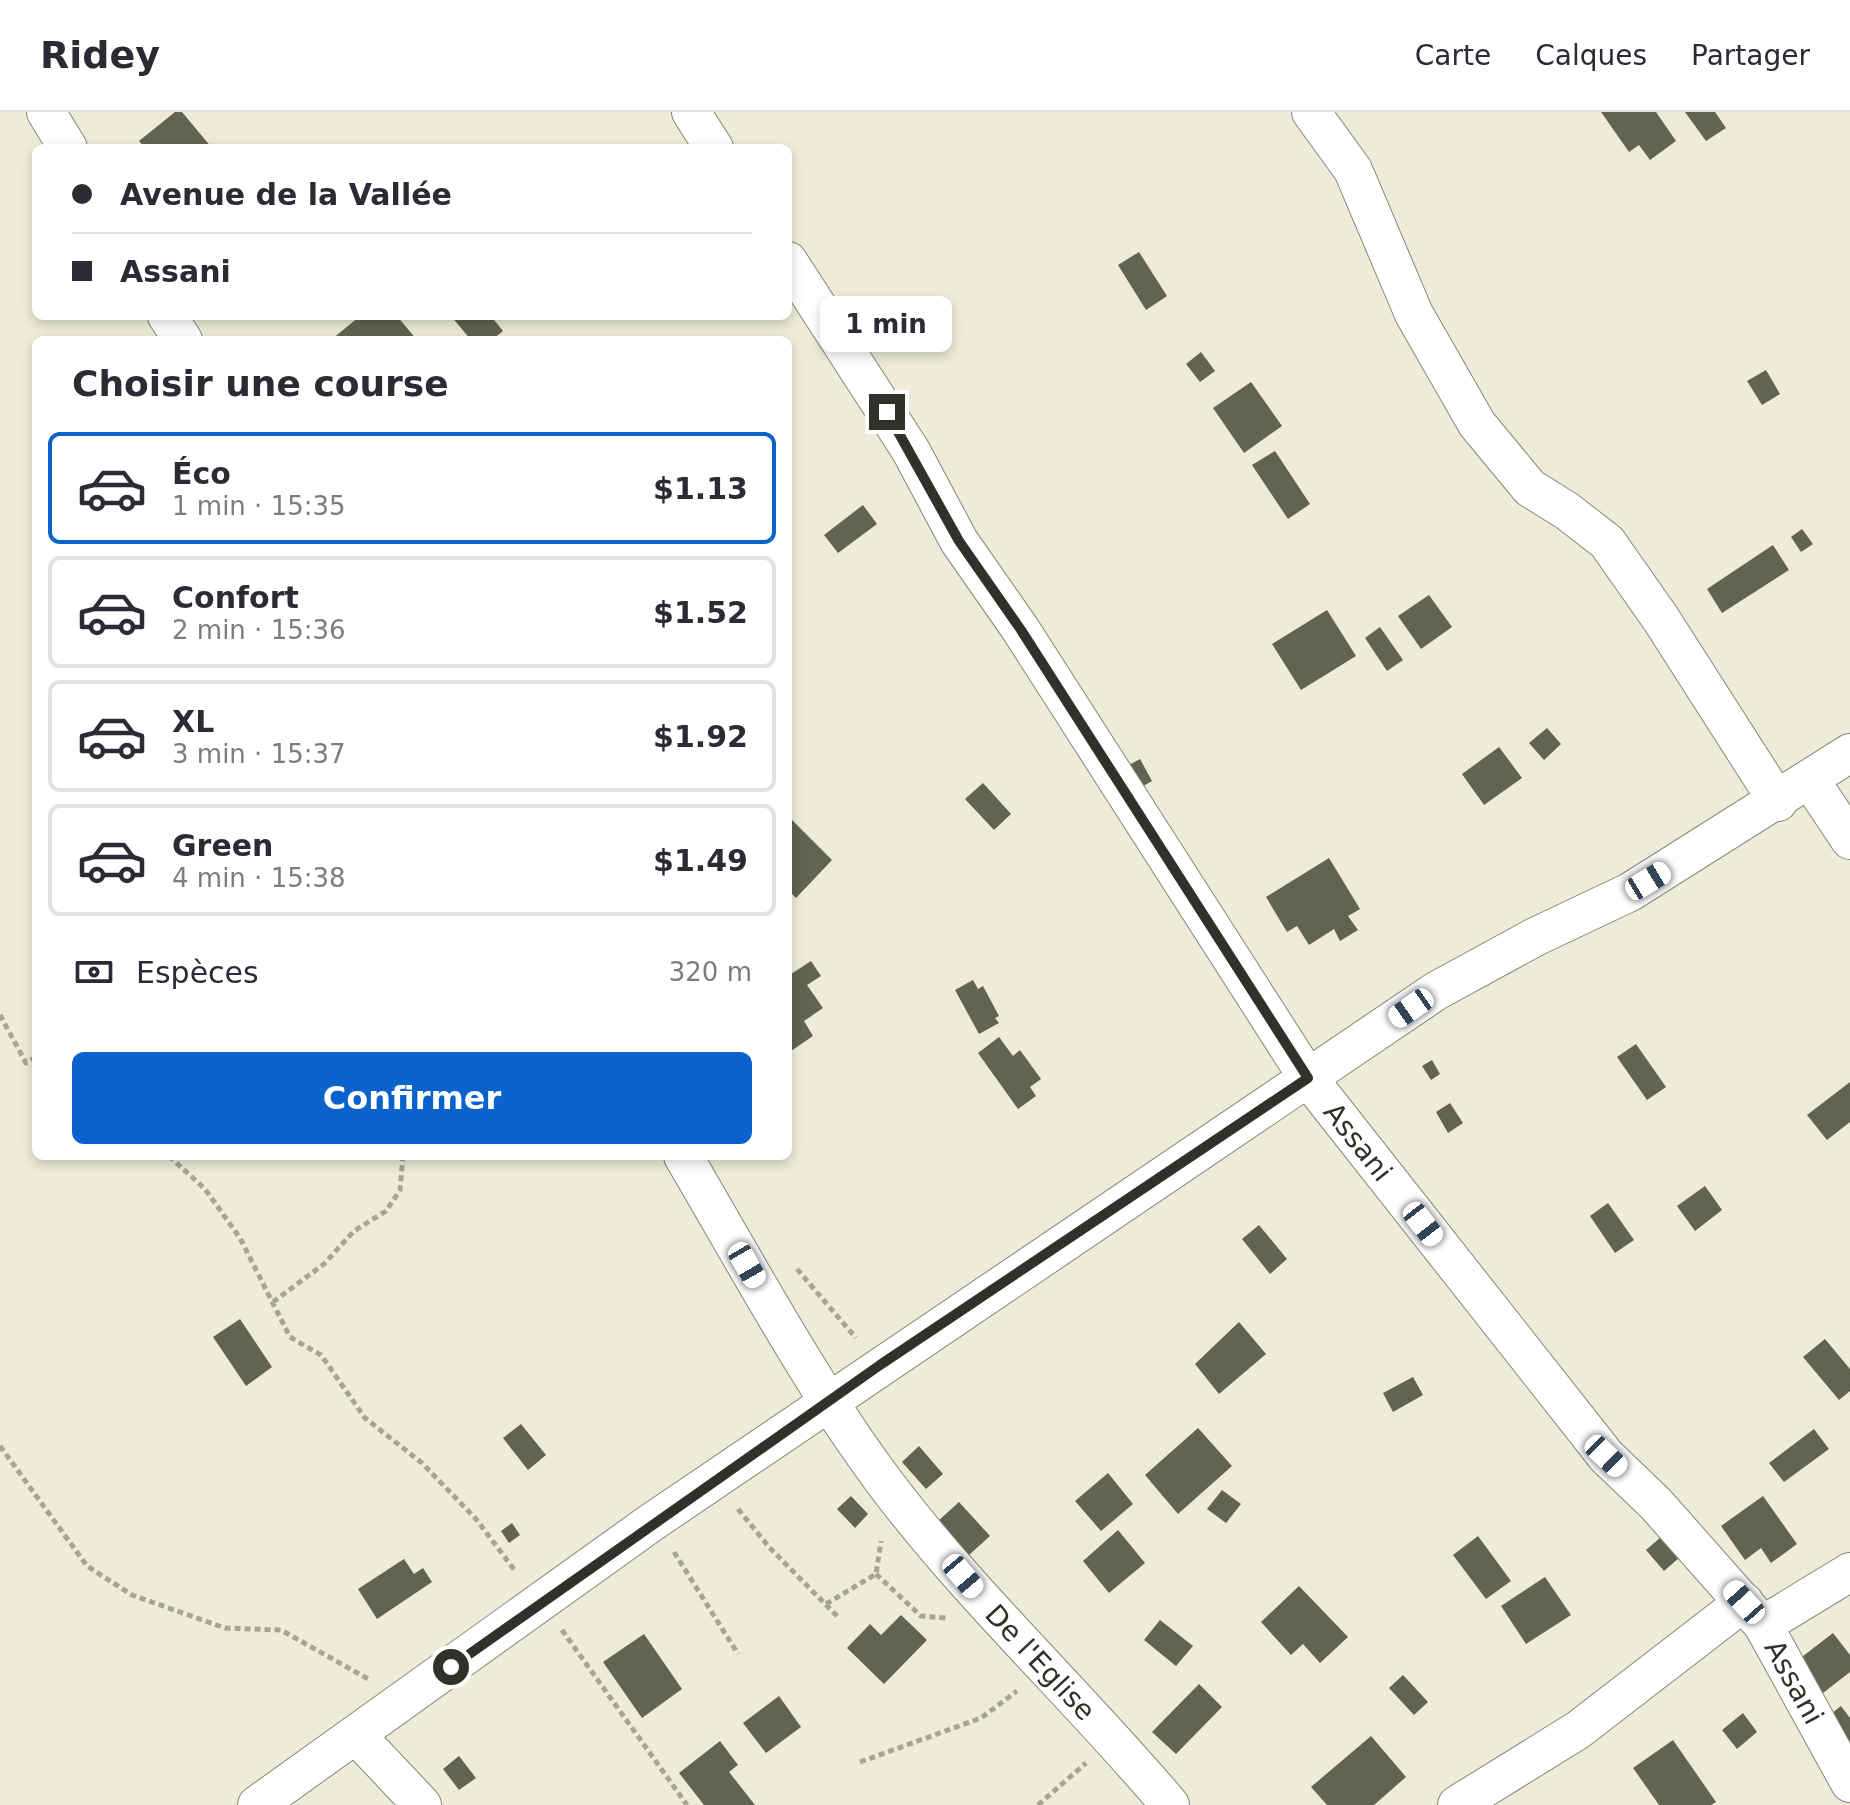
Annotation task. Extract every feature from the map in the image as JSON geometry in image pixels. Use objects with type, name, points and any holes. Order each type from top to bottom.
[{"type":"street","points":[[46,112],[66,144]]},
{"type":"street","points":[[691,112],[711,144]]},
{"type":"street","points":[[1311,112],[1353,170],[1414,314],[1477,424],[1530,488],[1567,511],[1607,542],[1661,619],[1778,802]]},
{"type":"street","name":"Assani","points":[[792,267],[911,451],[959,541],[1021,630],[1308,1078],[1606,1456],[1656,1504],[1753,1614],[1850,1783]]},
{"type":"street","points":[[257,1805],[652,1522],[1436,991],[1523,943],[1630,892],[1778,802],[1850,753]]},
{"type":"street","points":[[1810,780],[1850,840]]},
{"type":"street","name":"De l'Eglise","points":[[685,1160],[826,1402],[890,1489],[999,1620],[1114,1739],[1170,1805]]},
{"type":"street","points":[[1457,1805],[1578,1730],[1753,1614],[1850,1572]]},
{"type":"street","points":[[356,1735],[422,1805]]},
{"type":"path","points":[[0,1015],[26,1063],[32,1059]]},
{"type":"path","points":[[173,1160],[205,1189],[240,1238],[290,1337],[321,1355],[365,1418],[422,1463],[476,1519],[687,1805]]},
{"type":"path","points":[[273,1302],[324,1264],[354,1231],[386,1211],[400,1190],[403,1160]]},
{"type":"path","points":[[0,1446],[87,1566],[132,1595],[225,1628],[281,1630],[406,1699]]},
{"type":"path","points":[[715,1480],[769,1547],[840,1619]]},
{"type":"path","points":[[826,1604],[876,1574],[890,1489]]},
{"type":"path","points":[[652,1522],[738,1654]]},
{"type":"path","points":[[876,1574],[921,1616],[999,1620]]},
{"type":"path","points":[[860,1762],[981,1718],[1047,1669]]},
{"type":"path","points":[[1038,1805],[1114,1739]]},
{"type":"building","points":[[175,112],[182,112],[209,144],[142,144],[139,141]]},
{"type":"building","points":[[1601,112],[1656,112],[1676,141],[1650,160],[1639,145],[1629,152]]},
{"type":"building","points":[[1685,112],[1715,112],[1726,128],[1706,141]]},
{"type":"building","points":[[1139,252],[1167,296],[1146,310],[1118,265]]},
{"type":"building","points":[[355,320],[400,320],[414,336],[336,336]]},
{"type":"building","points":[[454,320],[494,320],[503,331],[497,336],[468,336]]},
{"type":"building","points":[[1201,352],[1215,371],[1200,382],[1186,364]]},
{"type":"building","points":[[1766,370],[1780,394],[1762,405],[1747,381]]},
{"type":"building","points":[[1251,382],[1282,426],[1244,453],[1213,408]]},
{"type":"building","points":[[1275,451],[1310,504],[1288,519],[1252,465]]},
{"type":"building","points":[[863,505],[877,524],[838,553],[824,535]]},
{"type":"building","points":[[1802,529],[1813,544],[1801,552],[1791,537]]},
{"type":"building","points":[[1773,545],[1789,570],[1722,613],[1707,589]]},
{"type":"building","points":[[1429,595],[1452,627],[1421,649],[1398,616]]},
{"type":"building","points":[[1327,610],[1356,656],[1301,690],[1272,644]]},
{"type":"building","points":[[1380,627],[1403,660],[1387,671],[1365,638]]},
{"type":"building","points":[[1547,728],[1561,744],[1544,760],[1529,743]]},
{"type":"building","points":[[1499,747],[1522,778],[1484,805],[1462,774]]},
{"type":"building","points":[[1140,759],[1152,781],[1131,793],[1118,771]]},
{"type":"building","points":[[983,783],[1011,814],[994,830],[965,799]]},
{"type":"building","points":[[792,820],[832,860],[796,898],[792,894]]},
{"type":"building","points":[[1329,858],[1360,909],[1348,916],[1358,930],[1340,941],[1334,929],[1309,945],[1297,926],[1287,932],[1266,897]]},
{"type":"building","points":[[811,961],[821,976],[807,985],[823,1008],[804,1021],[813,1036],[792,1050],[792,973]]},
{"type":"building","points":[[973,980],[978,989],[983,986],[999,1016],[995,1018],[999,1023],[979,1034],[955,990]]},
{"type":"building","points":[[999,1037],[1013,1056],[1020,1050],[1041,1079],[1030,1087],[1036,1096],[1018,1109],[978,1053]]},
{"type":"building","points":[[1636,1044],[1666,1087],[1647,1100],[1617,1057]]},
{"type":"building","points":[[1432,1060],[1440,1074],[1431,1080],[1422,1066]]},
{"type":"building","points":[[1850,1082],[1850,1122],[1827,1140],[1807,1115]]},
{"type":"building","points":[[1450,1103],[1463,1123],[1448,1133],[1436,1112]]},
{"type":"building","points":[[1705,1186],[1722,1210],[1695,1231],[1677,1206]]},
{"type":"building","points":[[1608,1203],[1634,1240],[1615,1253],[1590,1216]]},
{"type":"building","points":[[1259,1225],[1287,1259],[1270,1274],[1242,1239]]},
{"type":"building","points":[[240,1319],[272,1367],[246,1386],[213,1337]]},
{"type":"building","points":[[1239,1322],[1266,1354],[1219,1394],[1195,1364]]},
{"type":"building","points":[[1825,1339],[1850,1369],[1850,1391],[1839,1400],[1803,1357]]},
{"type":"building","points":[[1413,1377],[1423,1395],[1393,1412],[1383,1393]]},
{"type":"building","points":[[521,1424],[546,1455],[528,1470],[503,1438]]},
{"type":"building","points":[[1198,1428],[1232,1466],[1178,1514],[1145,1475]]},
{"type":"building","points":[[1814,1429],[1829,1449],[1784,1482],[1769,1463]]},
{"type":"building","points":[[919,1446],[943,1474],[926,1489],[902,1462]]},
{"type":"building","points":[[1108,1473],[1133,1504],[1101,1531],[1075,1501]]},
{"type":"building","points":[[1222,1490],[1241,1504],[1226,1523],[1207,1509]]},
{"type":"building","points":[[851,1496],[868,1514],[855,1528],[837,1509]]},
{"type":"building","points":[[1763,1496],[1797,1544],[1771,1563],[1761,1548],[1745,1560],[1721,1526]]},
{"type":"building","points":[[959,1502],[990,1536],[969,1555],[937,1522]]},
{"type":"building","points":[[512,1523],[520,1535],[509,1543],[501,1531]]},
{"type":"building","points":[[1118,1530],[1145,1563],[1109,1593],[1083,1561]]},
{"type":"building","points":[[1478,1536],[1511,1581],[1486,1599],[1453,1555]]},
{"type":"building","points":[[1661,1537],[1679,1558],[1664,1571],[1646,1550]]},
{"type":"building","points":[[404,1559],[414,1574],[423,1568],[432,1582],[377,1619],[358,1589]]},
{"type":"building","points":[[1545,1577],[1571,1615],[1526,1644],[1501,1606]]},
{"type":"building","points":[[1299,1586],[1348,1637],[1320,1663],[1303,1644],[1291,1655],[1261,1622]]},
{"type":"building","points":[[901,1615],[927,1640],[884,1684],[847,1648],[870,1624],[881,1635]]},
{"type":"building","points":[[1160,1620],[1193,1646],[1176,1666],[1144,1640]]},
{"type":"building","points":[[1833,1633],[1850,1655],[1850,1672],[1823,1693],[1798,1660]]},
{"type":"building","points":[[644,1634],[682,1689],[642,1718],[603,1662]]},
{"type":"building","points":[[1403,1675],[1428,1702],[1414,1715],[1389,1688]]},
{"type":"building","points":[[1199,1684],[1222,1707],[1176,1754],[1152,1732]]},
{"type":"building","points":[[779,1696],[801,1727],[766,1753],[743,1723]]},
{"type":"building","points":[[1841,1706],[1850,1718],[1850,1764],[1819,1723]]},
{"type":"building","points":[[1743,1713],[1757,1732],[1737,1749],[1722,1730]]},
{"type":"building","points":[[1371,1736],[1406,1777],[1374,1805],[1327,1805],[1311,1787]]},
{"type":"building","points":[[1673,1740],[1716,1802],[1711,1805],[1659,1805],[1633,1768]]},
{"type":"building","points":[[720,1741],[738,1765],[729,1772],[755,1805],[704,1805],[679,1773]]},
{"type":"building","points":[[459,1756],[476,1778],[459,1790],[443,1769]]},
{"type":"route","points":[[451,1667],[652,1522],[880,1365],[1308,1078],[1021,630],[959,541],[887,412]]}]
